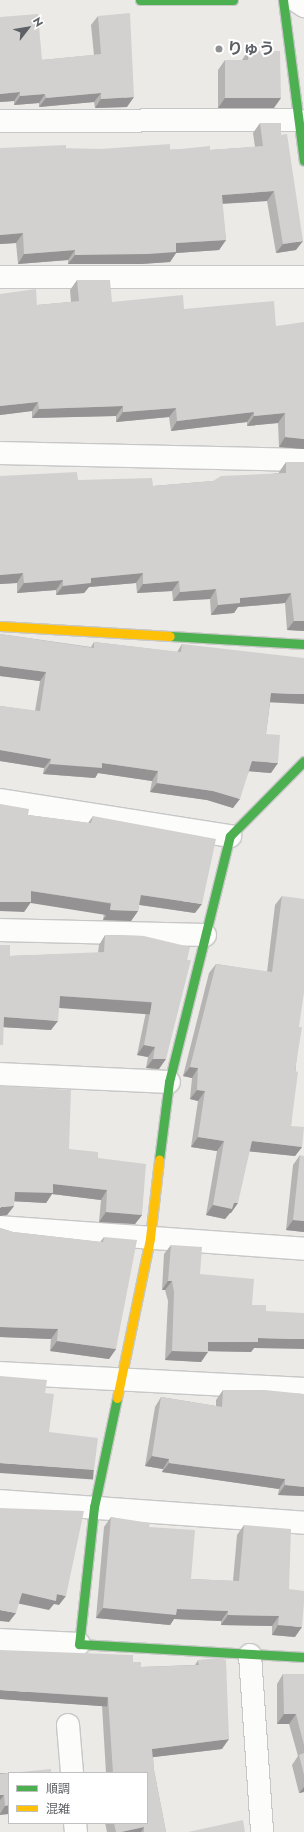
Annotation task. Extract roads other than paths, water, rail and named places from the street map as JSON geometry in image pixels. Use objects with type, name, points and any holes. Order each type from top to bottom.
[{"type":"street","points":[[140,0],[234,0]]},
{"type":"street","points":[[283,0],[304,161]]},
{"type":"street","points":[[295,0],[304,6]]},
{"type":"street","points":[[0,121],[298,120]]},
{"type":"street","points":[[0,277],[304,277]]},
{"type":"street","points":[[0,453],[304,460]]},
{"type":"street","points":[[0,626],[304,644]]},
{"type":"street","points":[[79,1644],[94,1507],[123,1380],[150,1238],[169,1082],[230,836],[304,761]]},
{"type":"street","points":[[0,800],[230,836]]},
{"type":"street","points":[[0,930],[205,935]]},
{"type":"street","points":[[0,1074],[169,1082]]},
{"type":"street","points":[[0,1227],[304,1249]]},
{"type":"street","points":[[0,1373],[304,1389]]},
{"type":"street","points":[[0,1501],[304,1524]]},
{"type":"street","points":[[0,1640],[304,1657]]},
{"type":"street","points":[[250,1655],[262,1832]]},
{"type":"street","points":[[68,1725],[72,1772]]},
{"type":"place","name":"りゅう","points":[[219,49]]}]
